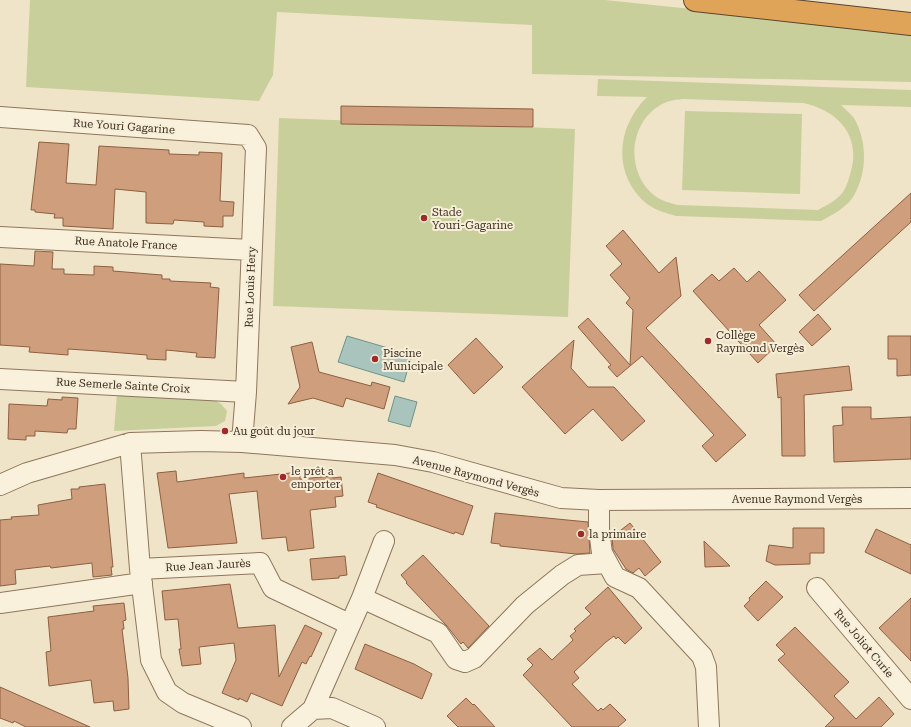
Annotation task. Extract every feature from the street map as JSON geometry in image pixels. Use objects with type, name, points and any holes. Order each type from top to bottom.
[{"type":"highway","points":[[695,0],[911,24]]},
{"type":"highway","points":[[780,0],[911,14]]},
{"type":"street","name":"Rue Youri Gagarine","points":[[0,117],[248,135]]},
{"type":"street","name":"Rue Louis Hery","points":[[242,442],[246,392],[256,148],[248,135]]},
{"type":"street","name":"Rue Anatole France","points":[[0,237],[251,250]]},
{"type":"street","name":"Rue Semerle Sainte Croix","points":[[0,379],[246,392]]},
{"type":"street","name":"Avenue Raymond Vergès","points":[[0,484],[27,473],[130,443],[201,440],[394,455],[433,462],[561,498],[599,500],[911,498]]},
{"type":"street","points":[[130,443],[141,576],[151,660],[167,692],[183,703],[241,727]]},
{"type":"street","points":[[599,500],[599,530],[602,553],[615,577],[639,588],[702,656],[706,667],[709,727]]},
{"type":"street","points":[[292,727],[313,709],[349,624],[362,598],[384,541]]},
{"type":"street","name":"Rue Jean Jaurès","points":[[0,603],[141,576],[260,563],[273,588],[349,624]]},
{"type":"street","points":[[362,598],[438,633],[456,659],[465,662],[474,658],[525,605],[562,575],[578,565],[607,563]]},
{"type":"street","name":"Rue Joliot Curie","points":[[817,588],[911,699]]},
{"type":"street","points":[[313,709],[332,708],[374,727]]},
{"type":"green space","points":[[30,0],[605,0],[808,21],[911,35],[911,82],[532,74],[532,25],[277,12],[273,75],[259,101],[26,87]]},
{"type":"green space","points":[[598,79],[911,90],[911,107],[841,105],[854,118],[859,127],[864,147],[863,168],[858,188],[847,205],[821,221],[676,216],[657,210],[647,204],[636,192],[628,179],[623,165],[622,151],[624,136],[629,122],[647,97],[597,96]],"holes":[[[683,99],[803,103],[815,106],[836,118],[844,126],[852,146],[853,158],[851,171],[844,190],[835,200],[818,210],[678,205],[663,201],[655,196],[646,187],[639,175],[635,163],[634,150],[636,137],[641,125],[649,114],[664,103]]]},
{"type":"green space","points":[[685,111],[802,114],[800,194],[682,190]]},
{"type":"green space","name":"Stade Youri-Gagarine","points":[[279,118],[575,129],[568,317],[273,306]]},
{"type":"green space","points":[[117,393],[207,396],[221,404],[227,411],[225,421],[216,426],[114,431]]},
{"type":"water","name":"Piscine Municipale","points":[[347,336],[412,355],[404,382],[338,362]]},
{"type":"water","points":[[395,396],[417,402],[410,427],[388,421]]},
{"type":"building","points":[[341,106],[533,109],[533,127],[341,124]]},
{"type":"building","points":[[39,142],[69,144],[66,183],[96,185],[99,146],[169,150],[169,154],[199,155],[199,152],[222,153],[220,201],[234,202],[233,216],[223,216],[223,227],[204,226],[204,222],[174,220],[173,224],[146,223],[146,192],[115,189],[113,229],[63,226],[63,218],[54,218],[55,214],[35,212],[35,210],[31,210]]},
{"type":"building","points":[[911,193],[911,222],[814,311],[799,295]]},
{"type":"building","points":[[623,230],[659,273],[676,257],[681,296],[646,328],[746,435],[716,462],[702,446],[714,435],[642,356],[617,377],[608,367],[611,365],[578,327],[588,318],[630,365],[633,310],[626,303],[630,298],[610,275],[622,264],[606,246]]},
{"type":"building","points":[[35,251],[53,252],[52,269],[64,269],[64,274],[94,275],[94,266],[113,267],[113,271],[162,275],[162,279],[170,279],[170,281],[211,283],[210,287],[219,288],[215,358],[196,357],[197,353],[166,350],[166,360],[147,359],[147,355],[68,349],[68,355],[29,352],[30,347],[0,345],[0,264],[34,266]]},
{"type":"building","points":[[734,268],[747,282],[759,271],[786,300],[759,325],[777,345],[758,363],[693,291],[712,274],[719,281]]},
{"type":"building","points":[[818,314],[831,329],[812,346],[799,332]]},
{"type":"building","points":[[888,336],[911,336],[911,375],[897,376],[897,359],[888,359]]},
{"type":"building","points":[[476,338],[503,367],[474,394],[448,365]]},
{"type":"building","points":[[574,340],[571,368],[588,387],[614,387],[645,421],[622,441],[593,409],[565,434],[522,387]]},
{"type":"building","points":[[312,342],[319,372],[371,386],[372,382],[390,387],[384,409],[346,398],[343,407],[313,398],[288,404],[300,387],[291,347]]},
{"type":"building","points":[[849,366],[852,390],[804,395],[805,456],[782,456],[781,397],[778,398],[776,374]]},
{"type":"building","points":[[62,397],[78,398],[76,429],[68,429],[67,433],[35,431],[35,436],[26,436],[26,440],[8,439],[9,404],[47,406],[48,399],[62,400]]},
{"type":"building","points":[[842,407],[871,407],[871,419],[911,417],[911,459],[834,462],[833,426],[843,425]]},
{"type":"building","points":[[176,471],[177,482],[244,473],[244,478],[300,472],[300,479],[333,476],[333,478],[341,477],[343,496],[335,497],[336,507],[310,510],[314,548],[288,551],[286,537],[262,539],[257,491],[229,494],[237,543],[168,548],[157,473]]},
{"type":"building","points":[[378,473],[473,506],[463,535],[455,532],[454,534],[376,507],[377,505],[368,502]]},
{"type":"building","points":[[105,484],[113,567],[111,567],[112,575],[93,577],[92,563],[51,568],[50,566],[15,570],[16,584],[0,586],[0,520],[12,519],[11,517],[39,515],[38,505],[72,499],[71,489]]},
{"type":"building","points":[[495,513],[588,522],[590,553],[576,554],[500,546],[500,544],[491,543]]},
{"type":"building","points":[[630,523],[661,562],[645,576],[639,568],[633,573],[626,569],[613,549],[612,537]]},
{"type":"building","points":[[793,528],[824,528],[824,553],[810,553],[810,564],[775,565],[766,561],[769,545],[793,548]]},
{"type":"building","points":[[876,529],[911,545],[911,574],[865,552]]},
{"type":"building","points":[[704,541],[730,566],[705,567]]},
{"type":"building","points":[[423,555],[489,626],[468,648],[463,642],[461,644],[447,626],[406,583],[407,582],[401,575]]},
{"type":"building","points":[[345,556],[347,575],[339,576],[339,578],[312,580],[310,559]]},
{"type":"building","points":[[766,581],[783,597],[758,621],[744,606],[750,600],[749,598]]},
{"type":"building","points":[[230,584],[238,628],[275,625],[279,677],[305,625],[322,633],[311,657],[310,656],[306,664],[302,662],[282,706],[251,693],[247,702],[222,693],[236,660],[234,643],[199,647],[201,664],[182,666],[179,649],[181,649],[178,619],[165,620],[162,591]]},
{"type":"building","points":[[608,587],[642,628],[625,644],[618,637],[616,639],[614,636],[606,642],[574,672],[579,678],[572,684],[598,711],[601,708],[603,710],[610,704],[626,720],[618,727],[572,727],[523,675],[533,665],[527,659],[540,648],[552,660],[573,640],[570,636],[576,631],[574,629],[591,614],[585,608]]},
{"type":"building","points":[[911,598],[911,661],[879,628]]},
{"type":"building","points":[[124,603],[126,620],[123,621],[124,629],[122,629],[128,678],[129,709],[114,711],[113,701],[94,703],[91,680],[49,686],[46,652],[51,651],[48,617],[94,611],[93,606]]},
{"type":"building","points":[[795,627],[849,682],[834,696],[856,719],[879,697],[894,714],[881,727],[825,727],[834,718],[778,660],[785,654],[776,645]]},
{"type":"building","points":[[365,644],[414,664],[432,674],[422,699],[355,669]]},
{"type":"building","points":[[0,687],[90,727],[26,727],[14,721],[13,723],[0,718]]},
{"type":"building","points":[[466,698],[473,705],[474,704],[495,727],[458,727],[447,716]]},
{"type":"place","name":"Stade Youri-Gagarine","points":[[424,218]]},
{"type":"place","name":"Collège Raymond Vergès","points":[[708,341]]},
{"type":"place","name":"Piscine Municipale","points":[[375,359]]},
{"type":"place","name":"Au goût du jour","points":[[225,431]]},
{"type":"place","name":"le prêt a emporter","points":[[283,477]]},
{"type":"place","name":"la primaire","points":[[581,534]]}]
